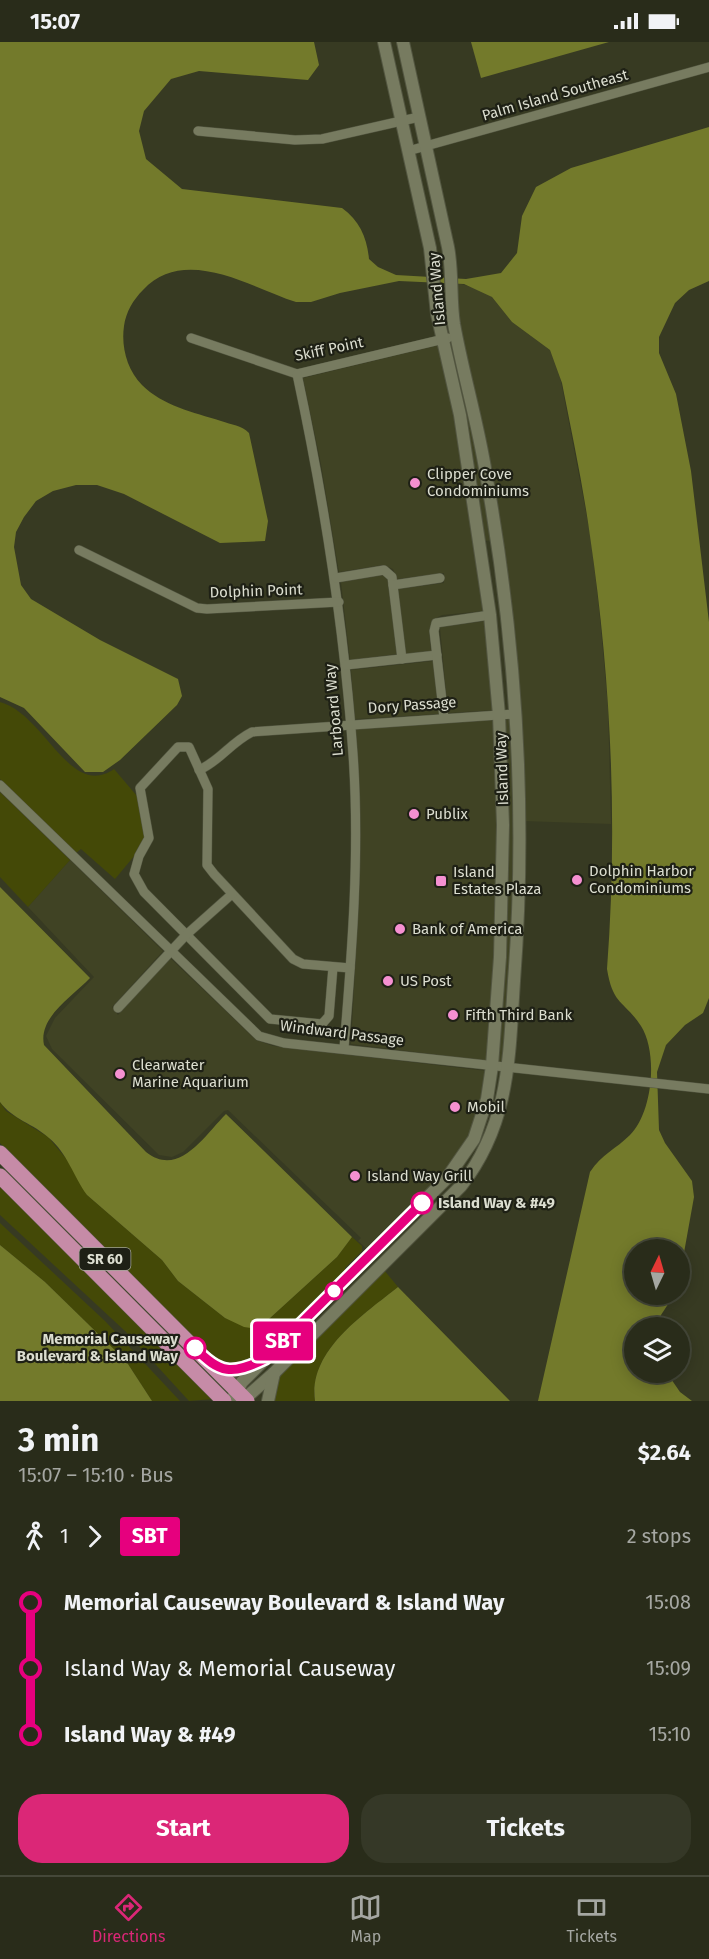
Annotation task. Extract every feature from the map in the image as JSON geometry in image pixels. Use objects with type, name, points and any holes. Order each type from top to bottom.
[{"type":"main road","name":"SR 60","points":[[0,1153],[211,1365],[240,1398]]},
{"type":"main road","name":"SR 60","points":[[0,1176],[224,1401]]},
{"type":"street","name":"Island Way","points":[[240,1398],[265,1359],[440,1186],[462,1159],[482,1118],[492,1066],[503,868],[499,715],[490,615],[482,546],[460,415],[442,339],[434,271],[384,42]]},
{"type":"street","name":"Island Way","points":[[240,1398],[275,1372],[461,1186],[484,1153],[495,1131],[508,1068],[519,869],[515,714],[497,544],[476,421],[457,336],[452,272],[402,42]]},
{"type":"street","name":"Palm Island Southeast","points":[[408,151],[709,67]]},
{"type":"street","points":[[198,131],[295,140],[322,139],[419,117]]},
{"type":"street","name":"Skiff Point","points":[[191,338],[297,374],[457,336]]},
{"type":"street","name":"Larboard Way","points":[[297,374],[317,465],[336,578],[351,724],[356,818],[350,968],[344,1048]]},
{"type":"street","points":[[482,546],[497,544]]},
{"type":"street","name":"Dolphin Point","points":[[79,550],[197,608],[339,602]]},
{"type":"street","points":[[336,578],[389,571],[393,585],[402,659]]},
{"type":"street","points":[[393,585],[440,579]]},
{"type":"street","points":[[444,718],[436,656],[434,631],[436,623],[490,615]]},
{"type":"street","points":[[346,665],[436,656]]},
{"type":"street","name":"Dory Passage","points":[[199,770],[216,763],[225,749],[252,732],[515,714]]},
{"type":"street","points":[[333,967],[329,1016],[322,1024],[270,1019],[144,892],[134,874],[139,856],[149,838],[140,788],[178,747],[189,747],[208,789],[207,865],[293,959],[303,964],[350,968]]},
{"type":"street","name":"Windward Passage","points":[[0,786],[259,1036],[284,1043],[709,1089]]},
{"type":"street","points":[[118,1008],[186,935],[232,894]]},
{"type":"street","points":[[18,1194],[30,1183]]},
{"type":"street","points":[[211,1365],[235,1371],[265,1359]]},
{"type":"street","points":[[268,1401],[275,1372]]},
{"type":"shaded area","points":[[0,42],[314,42],[319,65],[308,80],[199,71],[171,79],[144,111],[139,131],[146,159],[182,189],[342,208],[354,218],[362,230],[369,259],[378,267],[396,275],[466,279],[501,273],[517,253],[522,216],[536,187],[571,168],[709,127],[709,281],[689,290],[675,303],[659,337],[659,353],[676,394],[691,471],[709,622],[709,998],[703,1013],[685,1025],[666,1045],[657,1072],[659,1130],[665,1143],[692,1181],[694,1197],[686,1239],[624,1239],[624,1305],[668,1305],[661,1317],[624,1317],[624,1383],[674,1383],[680,1392],[692,1401],[538,1401],[590,1172],[638,1125],[648,1098],[651,1066],[646,1037],[641,1026],[612,990],[607,969],[612,807],[611,752],[603,643],[581,479],[562,383],[550,350],[512,322],[492,297],[464,284],[399,281],[340,293],[311,302],[296,302],[238,280],[198,270],[178,271],[160,277],[136,298],[126,316],[123,342],[129,365],[142,385],[159,398],[189,411],[240,427],[249,433],[268,521],[265,541],[220,543],[124,494],[97,485],[76,485],[53,491],[36,501],[16,532],[14,547],[21,585],[31,599],[100,640],[178,679],[182,696],[177,705],[120,760],[103,772],[85,772],[24,708],[0,697]]},
{"type":"shaded area","points":[[471,42],[609,42],[481,78]]},
{"type":"shaded area","points":[[457,283],[476,288],[492,297],[512,322],[550,350],[559,371],[591,538],[608,707],[611,824],[524,821],[519,708],[458,319]]},
{"type":"shaded area","points":[[453,342],[472,422],[492,540],[485,541],[465,414],[447,343]]},
{"type":"shaded area","points":[[439,345],[456,417],[485,611],[442,615],[434,619],[429,630],[431,651],[406,654],[398,589],[444,583],[444,573],[397,579],[393,569],[383,565],[339,572],[321,464],[303,378]]},
{"type":"shaded area","points":[[383,575],[388,579],[397,654],[350,660],[341,582]]},
{"type":"shaded area","points":[[486,621],[494,710],[448,713],[440,627]]},
{"type":"shaded area","points":[[433,661],[439,714],[355,719],[351,670]]},
{"type":"shaded area","points":[[0,702],[16,710],[31,722],[70,765],[84,773],[98,776],[114,769],[137,796],[145,838],[135,855],[115,879],[81,849],[76,853],[0,779]]},
{"type":"shaded area","points":[[511,719],[515,869],[504,1062],[497,1062],[504,720]]},
{"type":"shaded area","points":[[495,720],[499,826],[495,956],[488,1061],[351,1044],[359,897],[360,818],[355,729]]},
{"type":"shaded area","points":[[0,792],[70,860],[28,907],[0,877]]},
{"type":"shaded area","points":[[70,860],[163,951],[112,1007],[118,1015],[170,958],[256,1040],[273,1046],[487,1071],[483,1098],[470,1137],[444,1175],[368,1250],[358,1241],[361,1238],[228,1110],[224,1111],[183,1152],[172,1157],[159,1155],[52,1049],[46,1036],[55,1018],[94,977],[28,907]]},
{"type":"shaded area","points":[[0,887],[90,978],[51,1016],[46,1025],[44,1045],[146,1152],[158,1159],[169,1160],[180,1157],[200,1143],[226,1114],[352,1237],[337,1257],[258,1329],[244,1327],[225,1318],[178,1281],[162,1260],[87,1195],[56,1144],[11,1113],[0,1102]]},
{"type":"shaded area","points":[[0,1102],[6,1111],[48,1137],[74,1168],[87,1195],[162,1260],[178,1281],[225,1318],[258,1329],[337,1257],[352,1237],[362,1246],[362,1251],[345,1268],[346,1272],[267,1347],[237,1367],[218,1362],[0,1143]]},
{"type":"shaded area","points":[[0,1182],[214,1399],[189,1401],[125,1331],[0,1215]]},
{"type":"shaded area","points":[[0,1223],[105,1321],[180,1401],[152,1401],[126,1361],[45,1282],[0,1245]]},
{"type":"shaded area","points":[[0,1245],[45,1282],[126,1361],[152,1401],[0,1401]]},
{"type":"shaded area","points":[[384,1270],[398,1287],[355,1322],[329,1350],[320,1366],[315,1383],[315,1401],[271,1401],[278,1374]]},
{"type":"shaded area","points":[[398,1287],[510,1401],[315,1401],[315,1383],[320,1366],[329,1350],[355,1322]]},
{"type":"bus line","name":"SBT","points":[[195,1348],[211,1365],[224,1370],[235,1371],[265,1359],[422,1203]]},
{"type":"place","name":"Clipper Cove Condominiums","points":[[415,483]]},
{"type":"place","name":"Publix","points":[[414,814]]},
{"type":"place","name":"Dolphin Harbor Condominiums","points":[[577,880]]},
{"type":"place","name":"Island Estates Plaza","points":[[441,881]]},
{"type":"place","name":"Bank of America","points":[[400,929]]},
{"type":"place","name":"US Post","points":[[388,981]]},
{"type":"place","name":"Fifth Third Bank","points":[[453,1015]]},
{"type":"place","name":"Clearwater Marine Aquarium","points":[[120,1074]]},
{"type":"place","name":"Mobil","points":[[455,1107]]},
{"type":"place","name":"Island Way Grill","points":[[355,1176]]},
{"type":"place","name":"Island Way & #49","points":[[422,1203]]},
{"type":"place","name":"Memorial Causeway Boulevard & Island Way","points":[[195,1348]]}]
